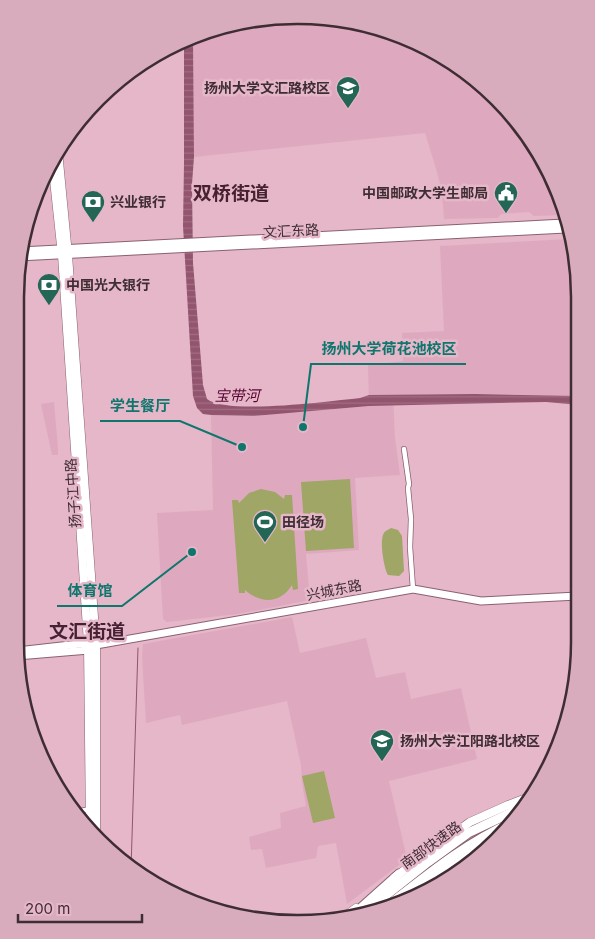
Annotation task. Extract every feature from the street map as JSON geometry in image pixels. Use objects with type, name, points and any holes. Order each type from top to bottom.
[{"type":"highway","points":[[427,854],[503,813],[514,810]]},
{"type":"highway","name":"南部快速路","points":[[375,904],[468,833],[512,812]]},
{"type":"highway","name":"南部快速路","points":[[404,893],[469,845],[497,829]]},
{"type":"highway","points":[[361,908],[399,874]]},
{"type":"main road","name":"扬子江中路","points":[[59,163],[91,646],[94,825]]},
{"type":"main road","name":"扬子江中路","points":[[54,173],[65,252]]},
{"type":"main road","name":"文汇东路","points":[[211,244],[561,223]]},
{"type":"main road","name":"文汇东路","points":[[27,257],[65,252],[169,246],[563,229]]},
{"type":"main road","name":"文汇东路","points":[[28,251],[65,252]]},
{"type":"main road","name":"兴城东路","points":[[24,655],[91,646],[413,588],[481,602],[571,596]]},
{"type":"main road","name":"兴城东路","points":[[24,651],[91,646]]},
{"type":"main road","points":[[354,909],[470,822],[521,800]]},
{"type":"main road","points":[[433,879],[464,859]]},
{"type":"street","points":[[404,449],[409,484],[413,588]]},
{"type":"street","points":[[82,811],[93,809]]},
{"type":"shaded area","name":"扬州大学文汇路校区","points":[[315,24],[333,26],[385,38],[419,52],[464,80],[491,104],[525,145],[543,176],[559,215],[534,216],[529,212],[501,214],[498,218],[444,219],[442,193],[425,133],[194,157],[193,45],[227,33],[262,26]]},
{"type":"shaded area","points":[[193,45],[193,263],[203,385],[207,399],[218,404],[257,407],[327,402],[369,395],[475,394],[571,396],[571,404],[546,402],[369,406],[253,416],[203,414],[197,408],[193,396],[183,226],[184,49]]},
{"type":"shaded area","points":[[565,239],[571,280],[571,396],[393,395],[395,438],[400,475],[355,478],[359,550],[306,554],[310,600],[238,614],[167,622],[163,619],[157,513],[213,510],[211,415],[253,416],[369,406],[368,365],[403,361],[402,333],[444,331],[440,246]]},
{"type":"shaded area","points":[[54,402],[58,455],[52,455],[41,404]]},
{"type":"shaded area","name":"扬州大学江阳路北校区","points":[[292,617],[300,653],[366,638],[376,678],[405,672],[411,699],[461,688],[477,759],[389,781],[407,859],[347,904],[336,843],[318,846],[316,858],[266,868],[262,849],[251,850],[249,837],[281,828],[280,813],[306,806],[301,765],[287,701],[182,725],[180,715],[146,723],[143,644]]},
{"type":"green space","points":[[350,479],[354,548],[306,551],[301,482]]},
{"type":"green space","name":"田径场","points":[[261,489],[275,492],[284,499],[285,495],[292,495],[298,589],[293,590],[292,585],[282,596],[270,600],[257,598],[245,590],[245,593],[239,593],[232,500],[238,500],[239,503],[249,493]]},
{"type":"green space","points":[[391,528],[398,530],[402,536],[404,571],[399,576],[388,575],[384,561],[383,536]]},
{"type":"green space","points":[[324,771],[335,818],[313,823],[302,776]]},
{"type":"waterway","points":[[131,859],[138,648]]},
{"type":"place","name":"扬州大学文汇路校区","points":[[348,109]]},
{"type":"place","name":"中国邮政大学生邮局","points":[[506,214]]},
{"type":"place","name":"兴业银行","points":[[93,223]]},
{"type":"place","name":"中国光大银行","points":[[49,306]]},
{"type":"place","name":"扬州大学荷花池校区","points":[[303,427]]},
{"type":"place","name":"学生餐厅","points":[[242,447]]},
{"type":"place","name":"田径场","points":[[265,543]]},
{"type":"place","name":"体育馆","points":[[192,552]]},
{"type":"place","name":"扬州大学江阳路北校区","points":[[382,762]]},
{"type":"district","name":"双桥街道","points":[[231,193]]},
{"type":"district","name":"文汇街道","points":[[87,631]]},
{"type":"water label","name":"宝带河","points":[[237,396]]}]
